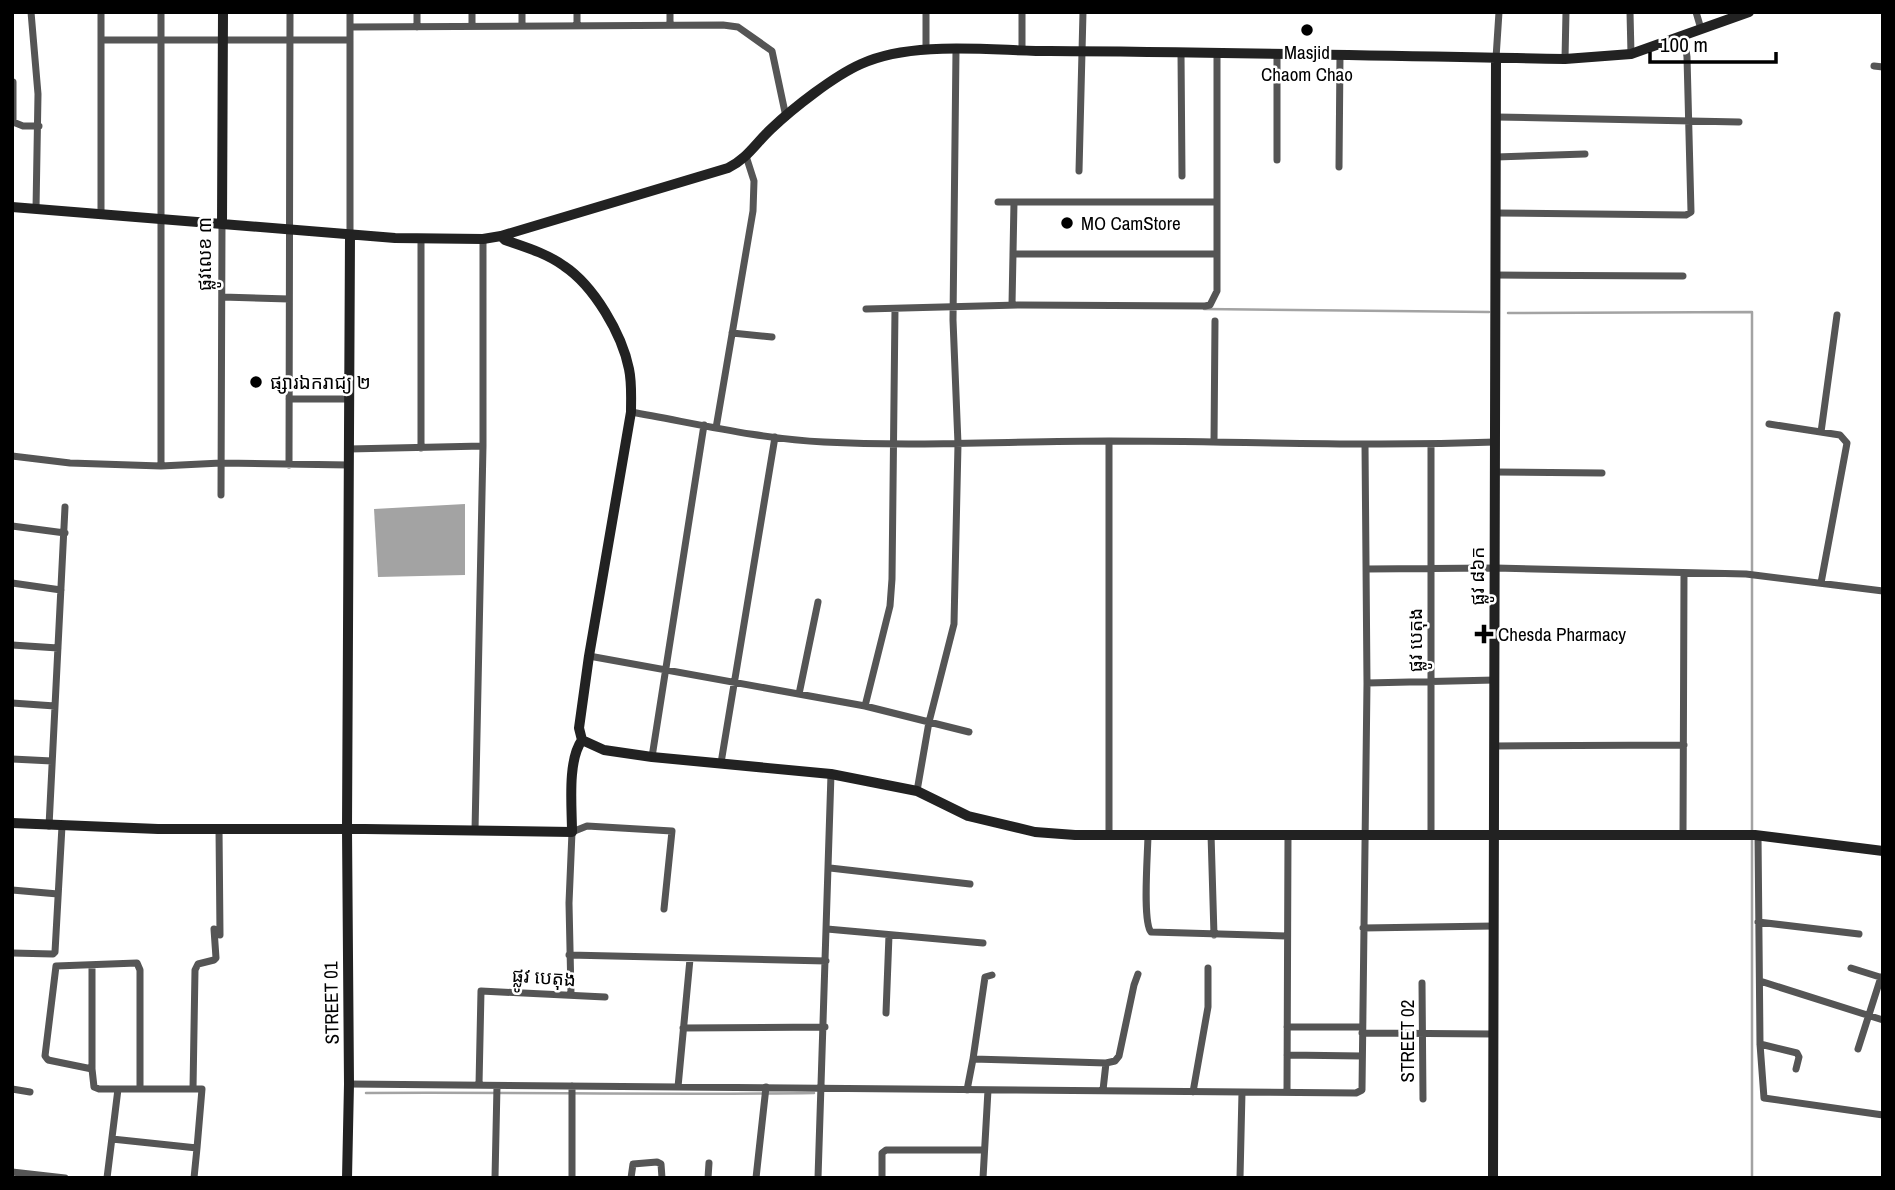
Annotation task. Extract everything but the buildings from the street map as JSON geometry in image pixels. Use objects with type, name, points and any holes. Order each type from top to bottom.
[{"type":"street","points":[[32,12],[39,126],[36,209]]},
{"type":"street","points":[[101,12],[101,214]]},
{"type":"street","points":[[161,12],[161,466]]},
{"type":"street","name":"ផ្លូវលេខ ៣","points":[[221,495],[223,12]]},
{"type":"street","points":[[289,12],[289,465]]},
{"type":"street","points":[[350,235],[351,12]]},
{"type":"street","points":[[416,12],[417,27]]},
{"type":"street","points":[[471,12],[472,26]]},
{"type":"street","points":[[522,12],[522,26]]},
{"type":"street","points":[[577,12],[577,26]]},
{"type":"street","points":[[670,12],[670,25]]},
{"type":"street","points":[[926,12],[926,50]]},
{"type":"street","points":[[1022,12],[1022,51]]},
{"type":"street","points":[[1079,171],[1083,12]]},
{"type":"street","points":[[1496,58],[1499,12]]},
{"type":"street","points":[[1565,59],[1566,12]]},
{"type":"street","points":[[1630,12],[1630,54]]},
{"type":"street","points":[[1696,12],[1701,29]]},
{"type":"street","points":[[12,207],[350,235],[482,239],[502,236],[728,168],[746,156],[765,134],[838,77],[861,63],[898,52],[1082,51],[1565,59],[1630,54],[1749,12]]},
{"type":"street","points":[[351,27],[723,24],[738,27],[772,51],[786,117]]},
{"type":"street","points":[[1496,213],[1686,215],[1691,212],[1687,57],[1684,35]]},
{"type":"street","points":[[101,40],[351,40]]},
{"type":"street","points":[[918,791],[929,722],[954,624],[958,444],[953,307],[956,50]]},
{"type":"street","points":[[1181,53],[1182,176]]},
{"type":"street","points":[[866,309],[1012,305],[1210,305],[1215,298],[1217,254],[1217,54]]},
{"type":"street","points":[[1277,54],[1278,160]]},
{"type":"street","points":[[1339,55],[1339,167]]},
{"type":"street","name":"ផ្លូវ ៨៦ក","points":[[1493,1178],[1496,58]]},
{"type":"street","points":[[13,82],[13,122],[17,125],[39,126]]},
{"type":"street","points":[[1496,117],[1739,122]]},
{"type":"street","points":[[1496,157],[1586,154]]},
{"type":"street","points":[[716,428],[753,211],[754,181],[746,156]]},
{"type":"street","points":[[998,202],[1217,202]]},
{"type":"street","points":[[1012,305],[1014,202]]},
{"type":"street","name":"STREET 01","points":[[347,1178],[350,235]]},
{"type":"street","points":[[502,236],[505,240],[537,251],[566,267],[598,303],[612,324],[626,354],[632,386],[631,412],[579,728],[583,740],[604,750],[831,774],[918,791],[968,816],[1035,832],[1074,835],[1754,835],[1883,851]]},
{"type":"street","points":[[421,239],[421,448]]},
{"type":"street","points":[[475,831],[483,446],[482,239]]},
{"type":"street","points":[[1014,254],[1217,254]]},
{"type":"street","points":[[1496,275],[1683,276]]},
{"type":"street","points":[[222,297],[289,299]]},
{"type":"street","points":[[865,706],[890,606],[895,309]]},
{"type":"street","points":[[1821,432],[1837,316]]},
{"type":"street","points":[[1214,442],[1215,321]]},
{"type":"street","points":[[732,333],[772,337]]},
{"type":"street","points":[[289,399],[349,399]]},
{"type":"street","points":[[631,412],[775,438],[823,442],[1495,442]]},
{"type":"street","points":[[1769,424],[1840,435],[1847,443],[1821,583]]},
{"type":"street","points":[[652,757],[704,425]]},
{"type":"street","points":[[721,763],[775,438]]},
{"type":"street","points":[[1109,441],[1109,834]]},
{"type":"street","points":[[349,1084],[479,1085],[498,1091],[573,1087],[678,1087],[765,1092],[823,1087],[1356,1093],[1362,1090],[1367,683],[1366,444]]},
{"type":"street","name":"ផ្លូវ បេតុង","points":[[1430,836],[1431,444]]},
{"type":"street","points":[[349,449],[483,446]]},
{"type":"street","points":[[12,456],[70,463],[161,466],[221,463],[349,465]]},
{"type":"street","points":[[1495,472],[1602,473]]},
{"type":"street","points":[[49,825],[65,508]]},
{"type":"street","points":[[12,526],[65,533]]},
{"type":"street","points":[[1367,569],[1495,568],[1746,574],[1882,588]]},
{"type":"street","points":[[1683,835],[1684,573]]},
{"type":"street","points":[[12,583],[61,590]]},
{"type":"street","points":[[799,694],[818,602]]},
{"type":"street","points":[[12,645],[58,648]]},
{"type":"street","points":[[589,656],[865,706],[969,732]]},
{"type":"street","points":[[1367,683],[1495,680]]},
{"type":"street","points":[[12,703],[55,706]]},
{"type":"street","points":[[571,995],[569,903],[573,772],[577,748],[583,740]]},
{"type":"street","points":[[1494,746],[1684,745]]},
{"type":"street","points":[[12,759],[52,761]]},
{"type":"street","points":[[818,1178],[825,1027],[831,774]]},
{"type":"street","points":[[12,823],[62,826],[572,832],[587,827],[673,831],[664,909]]},
{"type":"street","points":[[12,953],[53,954],[62,826]]},
{"type":"street","points":[[193,1089],[195,970],[198,964],[216,958],[219,828]]},
{"type":"street","points":[[1148,834],[1147,927],[1156,934],[1286,936]]},
{"type":"street","points":[[1212,834],[1214,935]]},
{"type":"street","points":[[1287,834],[1287,1092]]},
{"type":"street","points":[[1754,835],[1764,1098],[1883,1115]]},
{"type":"street","points":[[830,868],[970,884]]},
{"type":"street","points":[[12,890],[58,894]]},
{"type":"street","points":[[1758,922],[1859,934]]},
{"type":"street","points":[[1363,928],[1494,926]]},
{"type":"street","points":[[827,929],[984,943]]},
{"type":"street","points":[[886,1013],[890,935]]},
{"type":"street","points":[[569,955],[826,961]]},
{"type":"street","points":[[678,1087],[690,959]]},
{"type":"street","points":[[92,1069],[48,1060],[44,1051],[56,966],[137,963],[140,970],[140,1089]]},
{"type":"street","points":[[92,965],[94,1087],[202,1090],[194,1178]]},
{"type":"street","points":[[1193,1092],[1208,1007],[1208,968]]},
{"type":"street","points":[[1851,968],[1882,977],[1858,1049]]},
{"type":"street","points":[[972,1059],[1106,1063],[1115,1061],[1119,1056],[1138,974]]},
{"type":"street","points":[[967,1090],[982,990],[985,977],[992,975]]},
{"type":"street","points":[[1760,981],[1883,1020]]},
{"type":"street","name":"STREET 02","points":[[1422,984],[1423,1099]]},
{"type":"street","name":"ផ្លូវ បេតុង","points":[[479,1085],[481,991],[605,998]]},
{"type":"street","points":[[684,1028],[825,1027]]},
{"type":"street","points":[[1287,1027],[1422,1034],[1493,1034]]},
{"type":"street","points":[[1760,1044],[1797,1053],[1799,1057],[1796,1069]]},
{"type":"street","points":[[1287,1055],[1362,1056]]},
{"type":"street","points":[[1103,1090],[1106,1063]]},
{"type":"street","points":[[572,1178],[573,1087]]},
{"type":"street","points":[[107,1178],[118,1088]]},
{"type":"street","points":[[12,1089],[30,1092]]},
{"type":"street","points":[[983,1178],[988,1090]]},
{"type":"street","points":[[495,1178],[498,1091]]},
{"type":"street","points":[[756,1178],[765,1092]]},
{"type":"street","points":[[1240,1178],[1242,1092]]},
{"type":"street","points":[[112,1139],[197,1148]]},
{"type":"street","points":[[882,1178],[882,1153],[886,1150],[984,1150]]},
{"type":"street","points":[[631,1178],[633,1164],[657,1162],[662,1164],[662,1178]]},
{"type":"street","points":[[708,1178],[709,1163]]},
{"type":"street","points":[[12,1172],[65,1178]]},
{"type":"shaded area","points":[[465,504],[465,575],[378,577],[374,509]]},
{"type":"waterway","points":[[1204,309],[1489,312]]},
{"type":"waterway","points":[[1508,313],[1752,312],[1752,831]]},
{"type":"waterway","points":[[1752,837],[1752,1178]]},
{"type":"waterway","points":[[366,1093],[814,1093]]},
{"type":"place","name":"Masjid Chaom Chao","points":[[1307,30]]},
{"type":"place","name":"MO CamStore","points":[[1067,223]]},
{"type":"place","name":"ផ្សារឯករាជ្យ ២","points":[[256,382]]},
{"type":"place","name":"Chesda Pharmacy","points":[[1484,634]]}]
